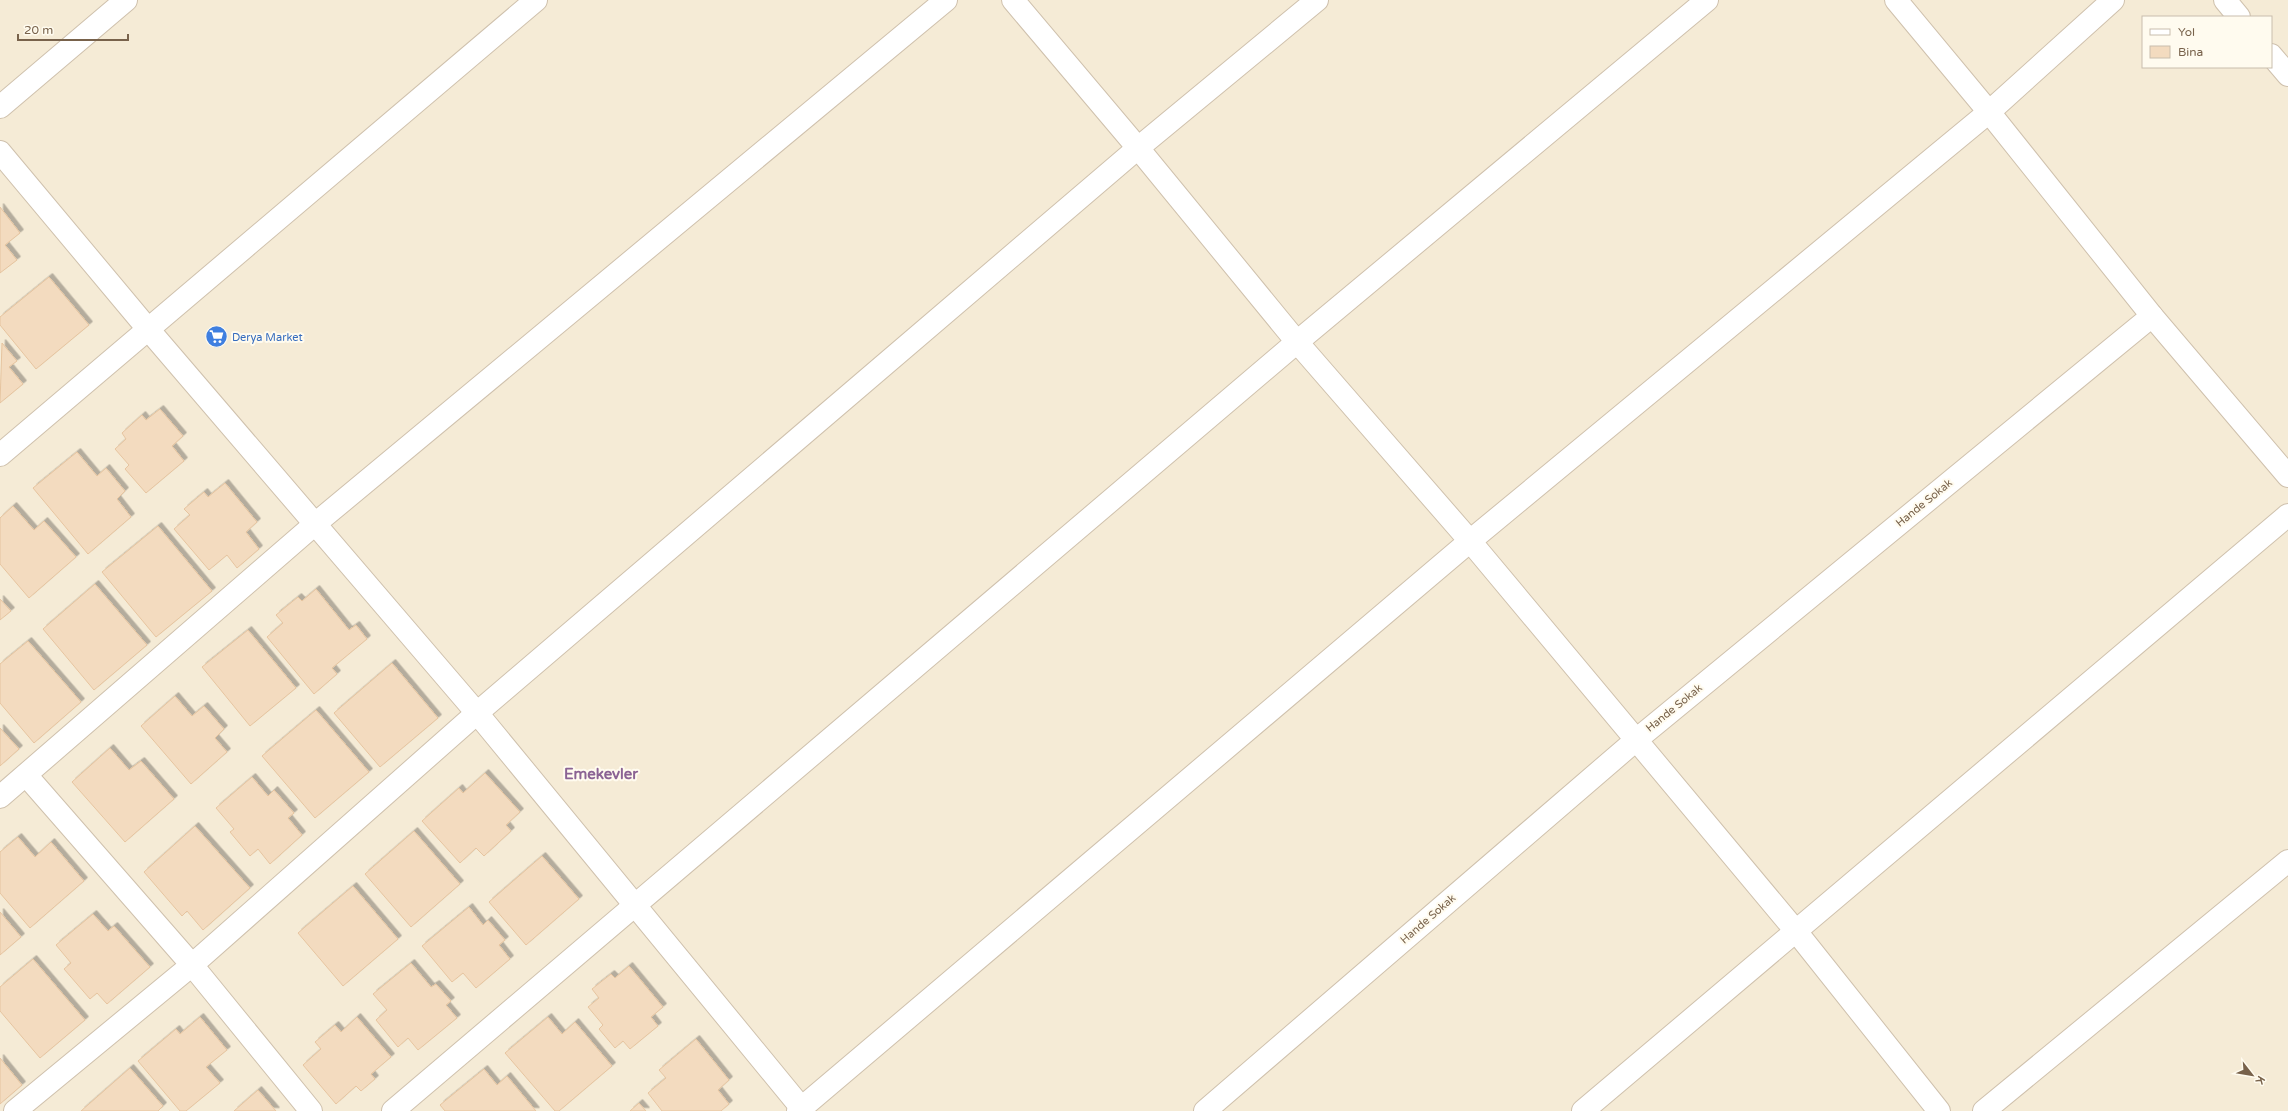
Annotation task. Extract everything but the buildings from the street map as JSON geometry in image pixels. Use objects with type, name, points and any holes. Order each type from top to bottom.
[{"type":"street","points":[[0,108],[126,0]]},
{"type":"street","points":[[0,456],[536,0]]},
{"type":"street","points":[[0,797],[315,524],[946,0]]},
{"type":"street","points":[[1013,0],[1138,148],[1297,342],[1470,541],[1795,930],[1939,1111]]},
{"type":"street","points":[[14,1111],[192,965],[477,712],[1138,148],[1317,0]]},
{"type":"street","points":[[393,1111],[1297,342],[1707,0]]},
{"type":"street","points":[[1896,0],[1989,112],[2152,316],[2288,476]]},
{"type":"street","points":[[0,152],[148,329],[477,712],[636,904],[801,1110],[1470,541],[1989,112],[2113,0]]},
{"type":"street","points":[[2224,0],[2238,16]]},
{"type":"street","points":[[2272,56],[2288,75]]},
{"type":"street","name":"Hande Sokak","points":[[1205,1111],[1636,740],[2152,316]]},
{"type":"street","points":[[1583,1111],[1795,930],[2288,516]]},
{"type":"street","points":[[26,775],[192,965],[311,1111]]},
{"type":"street","points":[[1984,1111],[2288,862]]},
{"type":"shaded area","points":[[0,0],[2288,0],[2288,1111],[0,1111]]},
{"type":"place","name":"Derya Market","points":[[217,337]]},
{"type":"district","name":"Emekevler","points":[[601,774]]}]
